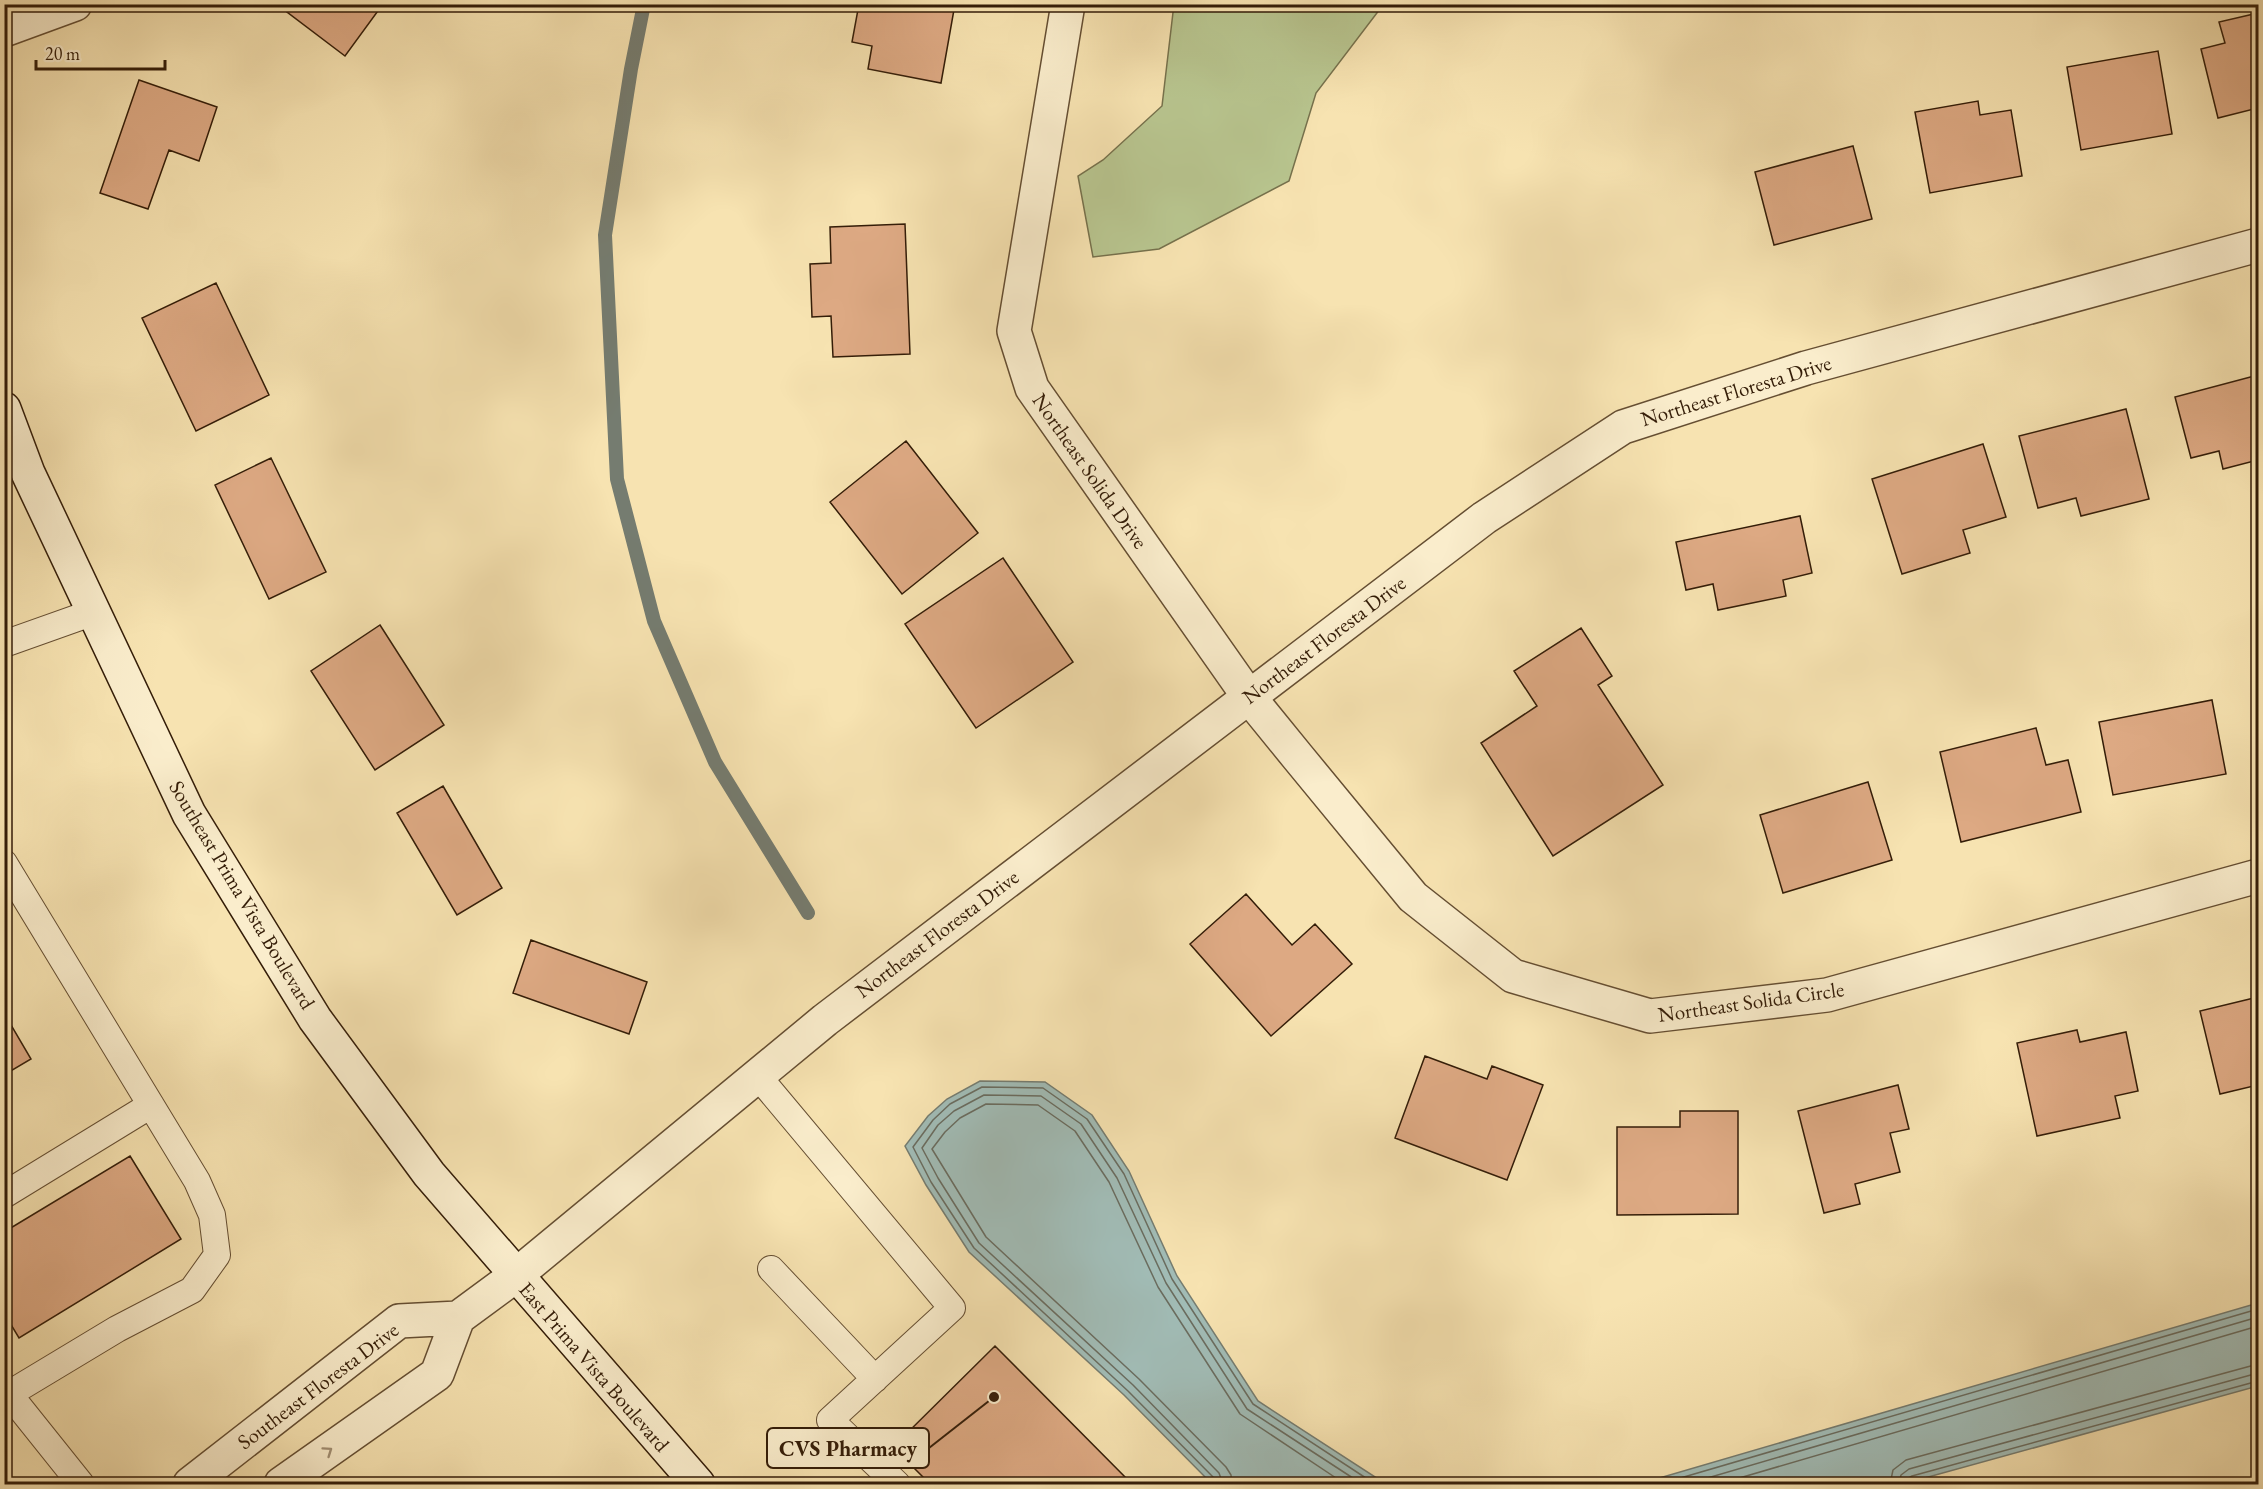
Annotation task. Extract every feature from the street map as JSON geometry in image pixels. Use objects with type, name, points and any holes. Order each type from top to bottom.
[{"type":"street","points":[[4,30],[75,4]]},
{"type":"street","name":"Northeast Solida Drive","points":[[1068,4],[1014,330],[1032,388],[1249,697]]},
{"type":"street","name":"Northeast Floresta Drive","points":[[515,1276],[825,1020],[1484,518],[1623,427],[1806,368],[2259,245]]},
{"type":"street","name":"Southeast Prima Vista Boulevard","points":[[4,410],[28,473],[189,814],[315,1019],[429,1174],[515,1276]]},
{"type":"street","name":"Northeast Solida Circle","points":[[1249,697],[1413,897],[1512,976],[1650,1016],[1827,995],[2259,876]]},
{"type":"street","points":[[281,1485],[437,1374],[458,1318],[515,1276]]},
{"type":"street","name":"East Prima Vista Boulevard","points":[[515,1276],[698,1485]]},
{"type":"street","name":"Southeast Floresta Drive","points":[[190,1485],[399,1321],[458,1318]]},
{"type":"lane","points":[[4,644],[94,612]]},
{"type":"lane","points":[[4,863],[197,1181],[212,1215],[217,1255],[192,1290],[7,1390],[81,1485]]},
{"type":"lane","points":[[757,1075],[952,1308],[831,1420],[897,1485]]},
{"type":"lane","points":[[4,1195],[151,1105]]},
{"type":"lane","points":[[771,1269],[876,1379]]},
{"type":"green space","points":[[1174,4],[1383,5],[1316,93],[1289,181],[1159,249],[1093,257],[1078,176],[1103,160],[1162,106]]},
{"type":"water","points":[[980,1081],[1045,1082],[1092,1115],[1129,1171],[1177,1276],[1258,1401],[1386,1484],[1212,1484],[1124,1395],[969,1252],[926,1185],[905,1146],[928,1116],[947,1099]]},
{"type":"water","points":[[2258,1303],[2258,1386],[1903,1484],[1639,1484]]},
{"type":"building","points":[[293,4],[383,4],[345,56],[287,12]]},
{"type":"building","points":[[859,4],[955,4],[941,83],[868,69],[872,46],[852,42]]},
{"type":"building","points":[[2258,13],[2258,108],[2218,118],[2201,49],[2225,43],[2219,22]]},
{"type":"building","points":[[2158,51],[2172,134],[2081,150],[2067,67]]},
{"type":"building","points":[[139,80],[217,107],[199,161],[169,150],[148,209],[100,193]]},
{"type":"building","points":[[1978,101],[1980,115],[2011,110],[2022,176],[1930,193],[1915,112]]},
{"type":"building","points":[[1853,146],[1872,219],[1774,245],[1755,172]]},
{"type":"building","points":[[905,224],[910,354],[833,357],[831,316],[812,317],[810,264],[831,263],[830,227]]},
{"type":"building","points":[[216,283],[269,395],[196,431],[142,318]]},
{"type":"building","points":[[2258,375],[2258,460],[2223,469],[2219,451],[2191,458],[2175,397]]},
{"type":"building","points":[[2126,409],[2149,499],[2081,516],[2076,498],[2038,508],[2019,436]]},
{"type":"building","points":[[906,441],[978,533],[902,594],[830,502]]},
{"type":"building","points":[[1983,444],[2006,517],[1963,530],[1970,553],[1902,574],[1872,479]]},
{"type":"building","points":[[271,458],[326,572],[269,599],[215,485]]},
{"type":"building","points":[[1800,516],[1812,573],[1783,580],[1786,596],[1718,610],[1713,584],[1686,590],[1676,542]]},
{"type":"building","points":[[1003,558],[1073,662],[976,728],[905,624]]},
{"type":"building","points":[[380,625],[444,725],[375,770],[311,671]]},
{"type":"building","points":[[1581,628],[1612,676],[1598,685],[1663,785],[1553,856],[1481,743],[1537,706],[1514,671]]},
{"type":"building","points":[[2212,700],[2226,774],[2113,795],[2099,722]]},
{"type":"building","points":[[2036,728],[2046,765],[2068,760],[2081,812],[1961,842],[1940,752]]},
{"type":"building","points":[[1868,782],[1892,860],[1783,893],[1760,815]]},
{"type":"building","points":[[443,786],[502,888],[457,915],[397,813]]},
{"type":"building","points":[[1246,894],[1292,945],[1315,924],[1352,964],[1271,1036],[1190,944]]},
{"type":"building","points":[[531,940],[647,982],[629,1034],[513,993]]},
{"type":"building","points":[[2258,997],[2258,1085],[2220,1094],[2200,1011]]},
{"type":"building","points":[[4,1013],[31,1059],[4,1075]]},
{"type":"building","points":[[2077,1030],[2080,1042],[2126,1032],[2138,1091],[2115,1096],[2120,1118],[2037,1136],[2017,1043]]},
{"type":"building","points":[[1425,1056],[1487,1079],[1492,1066],[1543,1085],[1507,1180],[1395,1138]]},
{"type":"building","points":[[1898,1085],[1909,1129],[1890,1133],[1900,1172],[1855,1184],[1860,1204],[1824,1213],[1798,1111]]},
{"type":"building","points":[[1680,1111],[1738,1111],[1738,1214],[1617,1215],[1617,1127],[1680,1127]]},
{"type":"building","points":[[130,1156],[181,1239],[19,1338],[4,1313],[4,1232]]},
{"type":"building","points":[[995,1346],[1132,1484],[930,1484],[893,1447]]},
{"type":"waterway","points":[[644,4],[631,69],[605,235],[617,479],[654,621],[715,762],[808,913]]},
{"type":"place","name":"CVS Pharmacy","points":[[994,1397]]}]
